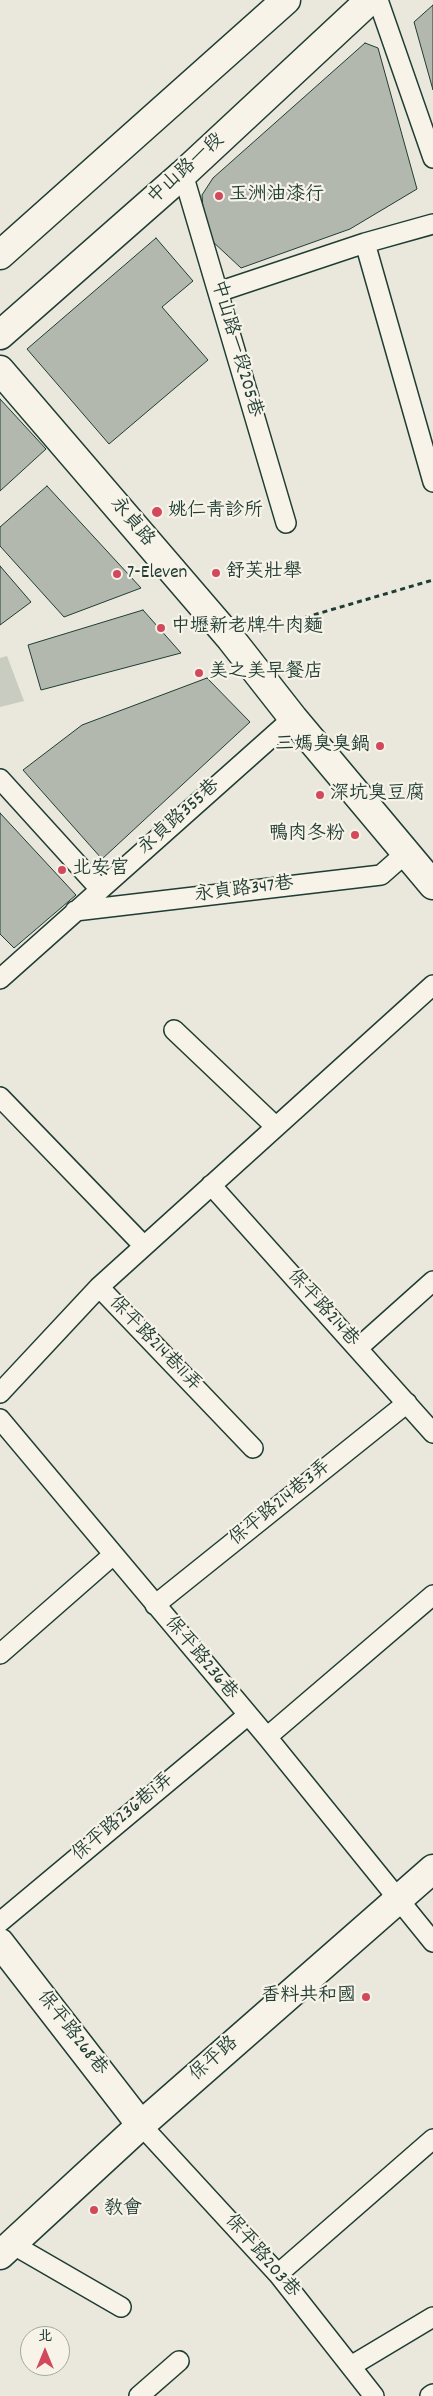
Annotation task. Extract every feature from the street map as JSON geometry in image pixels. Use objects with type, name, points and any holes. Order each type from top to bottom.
[{"type":"street","points":[[0,255],[286,0]]},
{"type":"street","name":"中山路一段","points":[[0,336],[183,174],[370,0]]},
{"type":"street","name":"永貞路","points":[[0,370],[231,640],[293,718],[433,885]]},
{"type":"street","name":"保平路","points":[[6,2249],[141,2124],[433,1868]]},
{"type":"street","name":"保平路268巷","points":[[0,1943],[141,2124]]},
{"type":"lane","points":[[378,0],[433,158]]},
{"type":"lane","name":"中山路一段205巷","points":[[183,174],[286,523]]},
{"type":"lane","points":[[218,292],[365,243],[433,224]]},
{"type":"lane","points":[[365,243],[433,482]]},
{"type":"lane","name":"永貞路355巷","points":[[3,972],[75,911],[293,718]]},
{"type":"lane","points":[[0,779],[100,889]]},
{"type":"lane","name":"永貞路347巷","points":[[75,911],[381,875],[406,853]]},
{"type":"lane","name":"保平路214巷11弄","points":[[253,1448],[99,1287],[433,985]]},
{"type":"lane","points":[[174,1030],[275,1126]]},
{"type":"lane","points":[[0,1098],[144,1246]]},
{"type":"lane","name":"保平路214巷","points":[[211,1185],[433,1433]]},
{"type":"lane","points":[[358,1348],[433,1281]]},
{"type":"lane","points":[[0,1393],[99,1287]]},
{"type":"lane","name":"保平路214巷3弄","points":[[155,1605],[407,1403]]},
{"type":"lane","name":"保平路236巷","points":[[0,1419],[267,1737],[433,1942]]},
{"type":"lane","points":[[0,1654],[113,1555]]},
{"type":"lane","points":[[267,1737],[433,1594]]},
{"type":"lane","name":"保平路236巷1弄","points":[[0,1922],[248,1715]]},
{"type":"lane","name":"保平路203巷","points":[[141,2124],[278,2274],[374,2396]]},
{"type":"lane","points":[[278,2274],[433,2138]]},
{"type":"lane","points":[[6,2249],[121,2307]]},
{"type":"lane","points":[[351,2366],[433,2317]]},
{"type":"lane","points":[[139,2396],[178,2361]]},
{"type":"path","points":[[231,640],[433,580]]},
{"type":"shaded area","points":[[7,656],[24,701],[0,707],[0,658]]},
{"type":"building","points":[[433,5],[433,90],[414,22]]},
{"type":"building","points":[[365,43],[378,48],[417,189],[350,229],[241,268],[211,240],[203,210],[202,195],[213,178]]},
{"type":"building","points":[[156,238],[193,281],[162,307],[208,360],[109,444],[27,349]]},
{"type":"building","points":[[0,399],[46,449],[0,491]]},
{"type":"building","points":[[47,486],[141,588],[64,617],[0,546],[0,527]]},
{"type":"building","points":[[0,566],[31,602],[0,625]]},
{"type":"building","points":[[143,610],[181,653],[41,690],[28,645]]},
{"type":"building","points":[[207,678],[250,722],[102,859],[23,770],[82,725]]},
{"type":"building","points":[[0,813],[76,895],[14,948],[0,934]]},
{"type":"place","name":"玉洲油漆行","points":[[219,196]]},
{"type":"place","name":"姚仁青診所","points":[[157,512]]},
{"type":"place","name":"舒芙壯舉","points":[[216,573]]},
{"type":"place","name":"7-Eleven","points":[[117,574]]},
{"type":"place","name":"中壢新老牌牛肉麵","points":[[161,628]]},
{"type":"place","name":"美之美早餐店","points":[[199,673]]},
{"type":"place","name":"三媽臭臭鍋","points":[[380,746]]},
{"type":"place","name":"深坑臭豆腐","points":[[320,795]]},
{"type":"place","name":"鴨肉冬粉","points":[[355,835]]},
{"type":"place","name":"北安宮","points":[[62,870]]},
{"type":"place","name":"香料共和國","points":[[366,1997]]},
{"type":"place","name":"教會","points":[[94,2210]]}]
